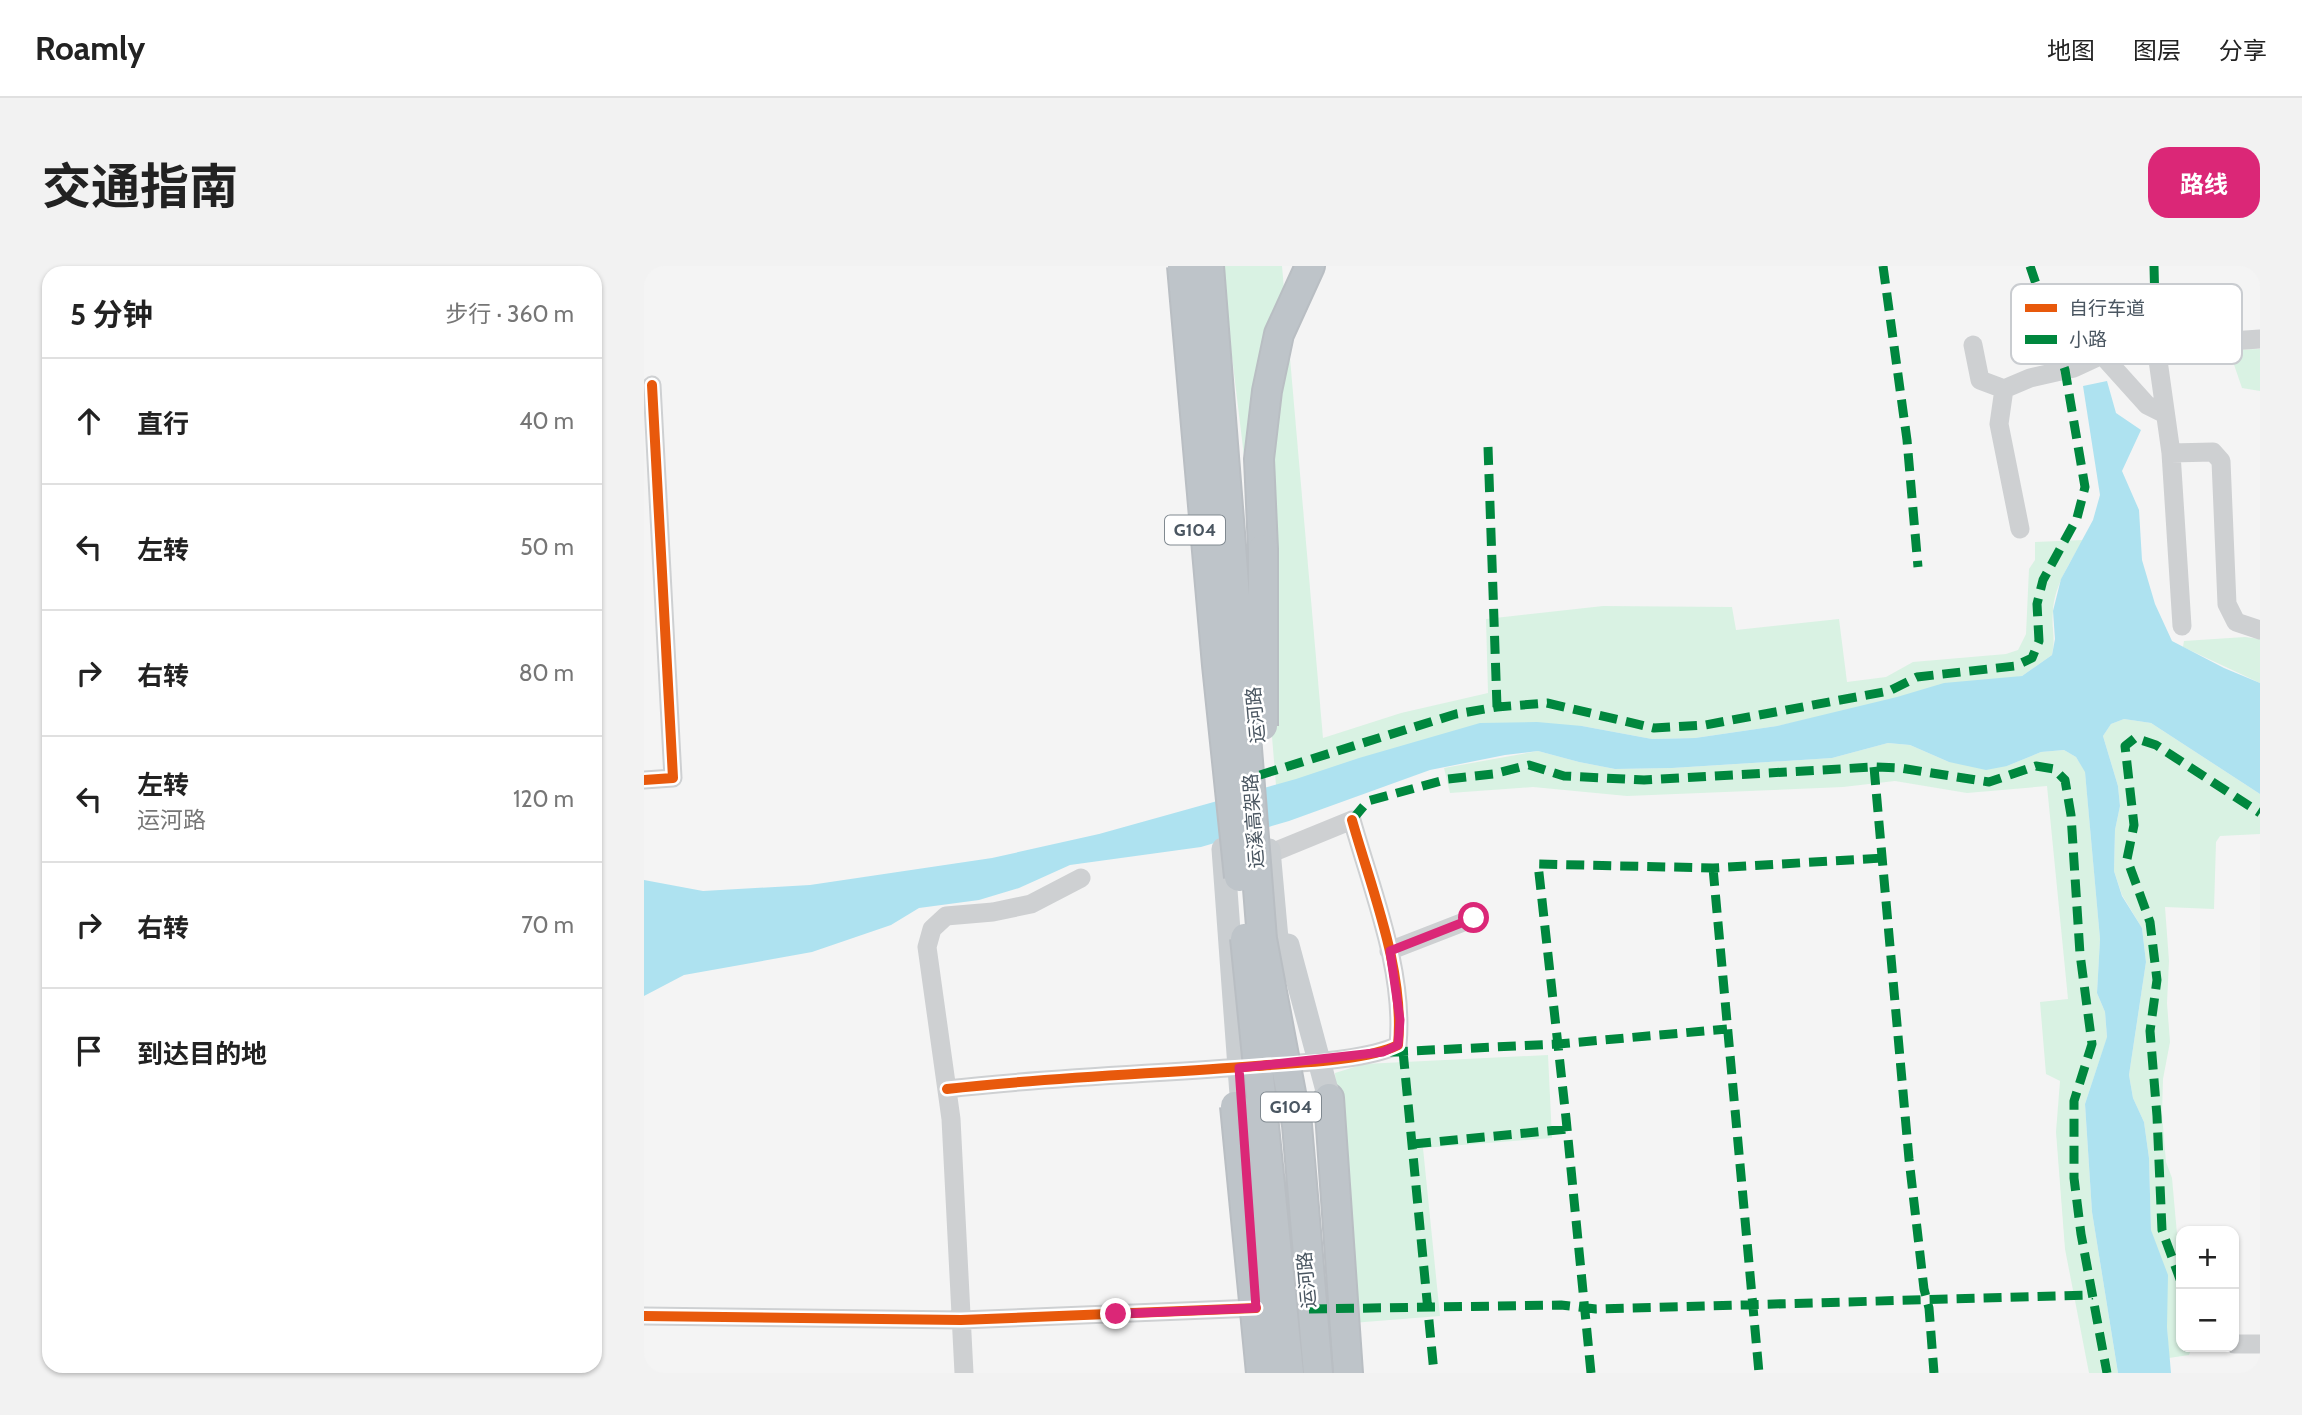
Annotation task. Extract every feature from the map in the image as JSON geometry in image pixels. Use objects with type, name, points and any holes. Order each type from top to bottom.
[{"type":"highway","name":"运溪高架路","points":[[1182,266],[1217,665],[1289,1373]]},
{"type":"highway","name":"运溪高架路","points":[[1209,266],[1262,939],[1297,1125],[1316,1373]]},
{"type":"highway","points":[[1262,939],[1263,549],[1259,459],[1267,391],[1279,334],[1310,266]]},
{"type":"highway","points":[[1329,1098],[1348,1373]]},
{"type":"highway","points":[[1236,1106],[1262,1373]]},
{"type":"main road","name":"G104","points":[[1172,266],[1224,858],[1236,1068],[1262,1373]]},
{"type":"main road","name":"运河路","points":[[1217,266],[1316,1373]]},
{"type":"main road","points":[[1272,886],[1329,1098]]},
{"type":"main road","points":[[1236,1068],[1236,1106]]},
{"type":"street","points":[[2242,340],[2260,339]]},
{"type":"street","points":[[1973,345],[1980,380],[2004,389],[2030,378],[2083,364]]},
{"type":"street","points":[[2110,364],[2147,405],[2165,414]]},
{"type":"street","points":[[2158,364],[2171,453],[2182,625]]},
{"type":"street","points":[[644,780],[673,778],[652,384]]},
{"type":"street","points":[[2004,389],[1999,424],[2020,529]]},
{"type":"street","points":[[2171,453],[2213,452],[2221,461],[2227,604],[2236,622],[2260,630]]},
{"type":"street","points":[[947,1089],[1015,1081],[1288,1064],[1383,1052],[1398,1045],[1400,1020],[1390,951],[1352,820],[1268,848]]},
{"type":"street","points":[[964,1373],[947,1089],[927,947],[932,929],[946,916],[993,912],[1031,904],[1080,878]]},
{"type":"street","points":[[1390,951],[1474,918]]},
{"type":"street","points":[[644,1316],[961,1320],[1256,1308]]},
{"type":"street","points":[[2239,1344],[2260,1344]]},
{"type":"green space","points":[[1221,266],[1282,266],[1323,738],[1401,713],[1488,693],[1486,619],[1603,606],[1732,607],[1736,630],[1839,619],[1847,682],[1886,677],[1913,662],[2006,654],[2018,650],[2026,634],[2029,569],[2035,560],[2035,542],[2083,540],[2056,592],[2052,655],[2022,676],[1777,726],[1695,738],[1652,739],[1582,726],[1276,785],[1259,580]]},
{"type":"green space","points":[[2260,349],[2260,391],[2242,388],[2234,364],[2242,364],[2242,350]]},
{"type":"green space","points":[[2245,637],[2260,639],[2260,683],[2183,647],[2184,641]]},
{"type":"green space","points":[[2124,719],[2151,723],[2260,794],[2260,834],[2220,836],[2216,842],[2214,909],[2165,907],[2170,1042],[2163,1079],[2162,1114],[2166,1162],[2172,1178],[2176,1226],[2176,1352],[2190,1352],[2189,1355],[2169,1358],[2167,1327],[2151,1230],[2149,1158],[2144,1122],[2133,1098],[2129,1075],[2146,962],[2142,928],[2122,895],[2114,871],[2115,830],[2120,806],[2118,786],[2103,736],[2111,724]]},
{"type":"green space","points":[[1888,743],[1910,745],[1949,762],[2007,766],[2041,752],[2064,750],[2076,757],[2085,771],[2100,939],[2097,993],[2105,1012],[2107,1038],[2085,1104],[2092,1212],[2118,1373],[2089,1373],[2065,1249],[2056,1132],[2060,1081],[2046,1074],[2040,1002],[2068,999],[2047,786],[1967,793],[1895,781],[1843,787],[1627,796],[1533,787],[1450,793],[1444,768],[1538,751],[1615,769],[1672,768],[1832,758]]},
{"type":"green space","points":[[1548,1055],[1552,1138],[1423,1148],[1440,1316],[1352,1323],[1335,1073],[1364,1064]]},
{"type":"water","points":[[2107,381],[2116,413],[2141,430],[2122,471],[2139,510],[2142,560],[2155,604],[2172,641],[2260,683],[2260,794],[2151,723],[2124,719],[2111,724],[2103,736],[2118,786],[2120,806],[2115,830],[2114,871],[2122,896],[2142,928],[2146,962],[2129,1075],[2133,1098],[2144,1122],[2149,1158],[2151,1230],[2168,1275],[2167,1327],[2171,1373],[2118,1373],[2092,1212],[2085,1104],[2107,1037],[2105,1012],[2097,993],[2100,939],[2085,772],[2076,757],[2064,750],[2041,752],[2007,766],[1986,770],[1949,762],[1910,745],[1888,743],[1832,758],[1672,768],[1615,769],[1538,751],[1505,755],[1430,770],[1289,821],[1201,847],[1070,865],[1019,888],[979,900],[919,908],[891,925],[812,952],[684,975],[644,996],[644,880],[703,891],[810,885],[992,858],[1099,834],[1296,779],[1480,723],[1537,722],[1582,726],[1652,739],[1695,738],[1777,726],[1944,683],[2022,676],[2052,655],[2055,639],[2053,611],[2061,579],[2093,520],[2100,495],[2083,386]]},
{"type":"marked path","points":[[1883,266],[1907,440],[1918,567]]},
{"type":"marked path","points":[[2030,266],[2036,284]]},
{"type":"marked path","points":[[2154,266],[2154,284]]},
{"type":"marked path","points":[[1260,775],[1456,714],[1497,707],[1547,703],[1654,728],[1705,725],[1889,691],[1917,677],[2015,666],[2032,658],[2039,641],[2037,604],[2043,580],[2077,518],[2085,487],[2063,364]]},
{"type":"marked path","points":[[1488,447],[1497,707]]},
{"type":"marked path","points":[[2176,1268],[2162,1230],[2150,1031],[2157,980],[2150,922],[2127,859],[2134,825],[2125,746],[2135,738],[2156,745],[2260,813]]},
{"type":"marked path","points":[[1352,820],[1368,801],[1448,779],[1493,774],[1529,765],[1564,776],[1644,780],[1874,767],[1900,768],[1989,782],[2036,766],[2054,769],[2065,780],[2071,815],[2080,954],[2092,1044],[2074,1101],[2074,1178],[2081,1234],[2107,1373]]},
{"type":"marked path","points":[[1874,767],[1909,1159],[1924,1289],[1929,1308],[1934,1373]]},
{"type":"marked path","points":[[1591,1373],[1538,864],[1713,868],[1883,858]]},
{"type":"marked path","points":[[1713,868],[1759,1373]]},
{"type":"marked path","points":[[1390,1052],[1558,1044],[1727,1029]]},
{"type":"marked path","points":[[1403,1051],[1434,1373]]},
{"type":"marked path","points":[[1413,1144],[1567,1129]]},
{"type":"marked path","points":[[1309,1309],[1561,1305],[1596,1309],[2093,1295]]},
{"type":"cycle path","points":[[644,780],[673,778],[652,385]]},
{"type":"cycle path","points":[[947,1089],[1329,1060],[1368,1055],[1398,1045],[1399,1017],[1392,960],[1352,820]]},
{"type":"cycle path","points":[[644,1316],[961,1320],[1256,1308]]},
{"type":"route","points":[[1116,1314],[1256,1308],[1239,1068],[1383,1052],[1398,1045],[1400,1020],[1390,951],[1474,918]]}]
